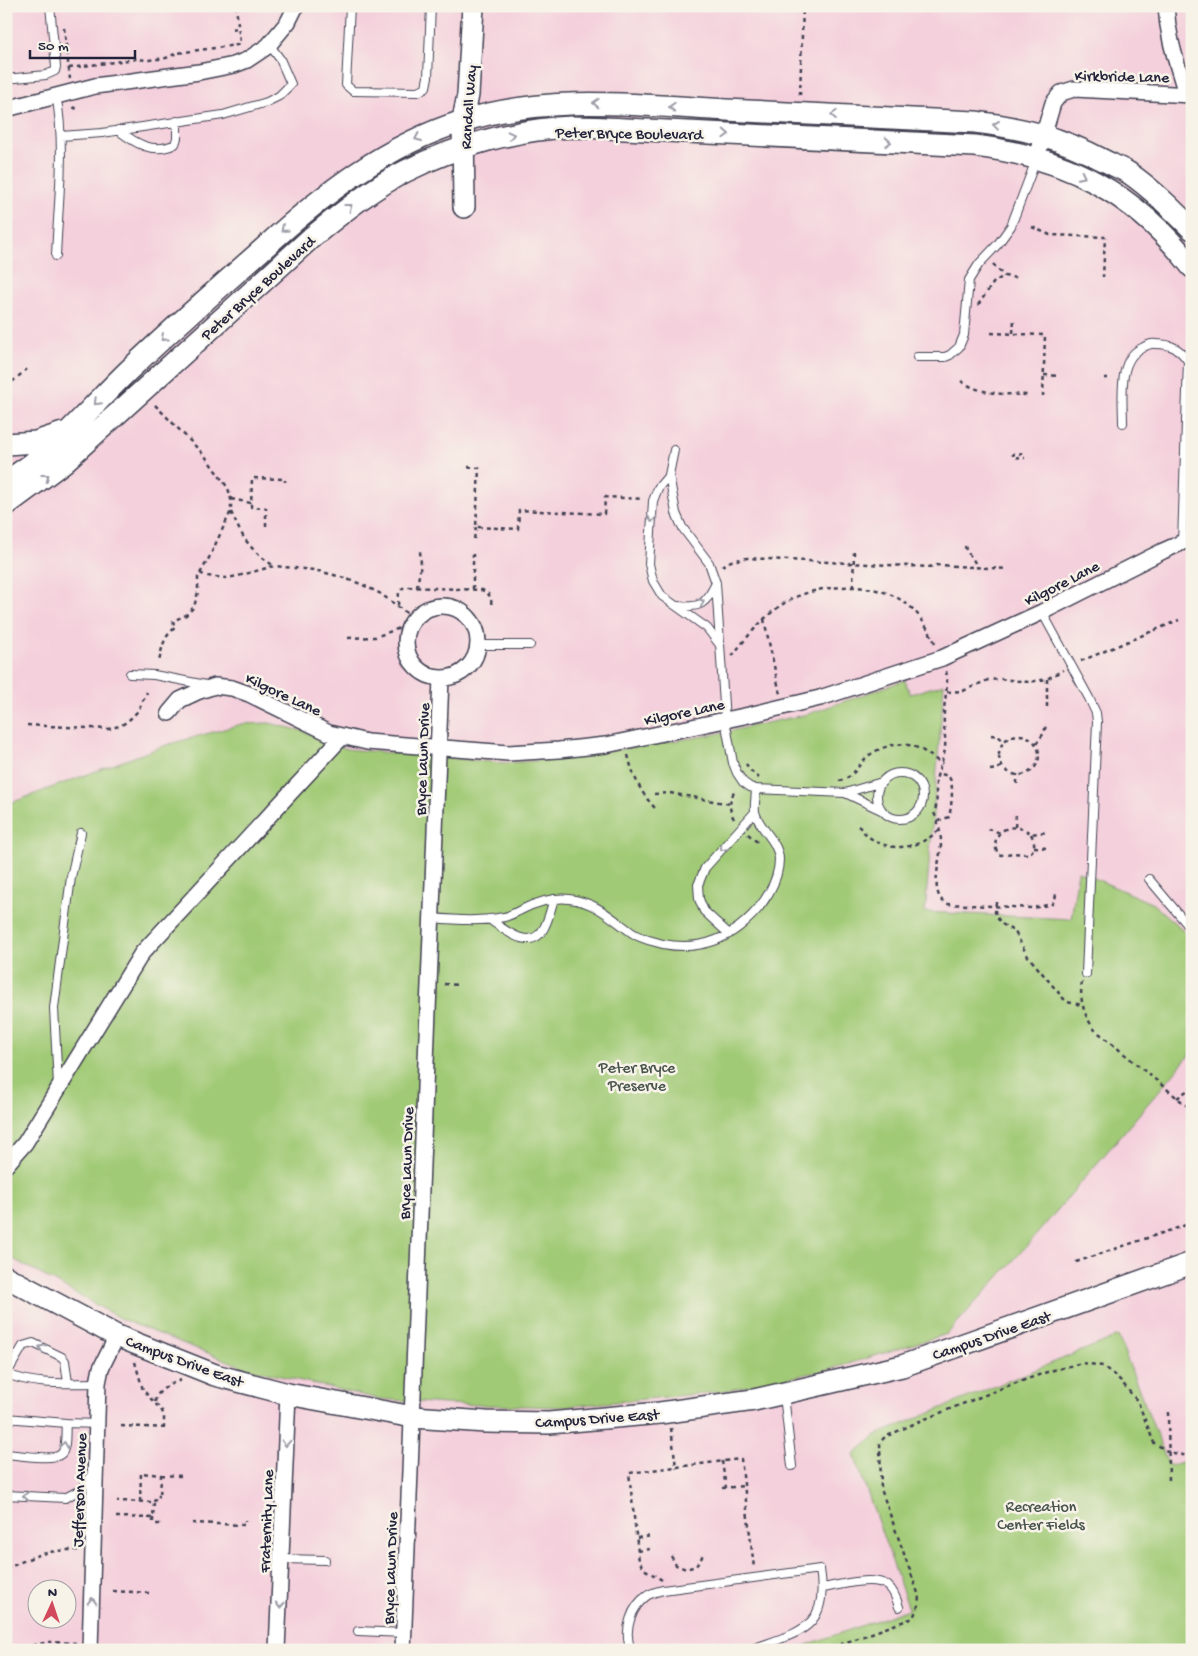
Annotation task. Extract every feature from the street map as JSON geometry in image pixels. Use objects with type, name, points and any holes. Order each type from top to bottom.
[{"type":"street","points":[[6,109],[95,86],[234,66],[247,60],[270,44],[288,22],[296,6]]},
{"type":"street","name":"Randall Way","points":[[464,207],[462,168],[464,148],[463,120],[468,95],[473,6]]},
{"type":"street","points":[[1166,6],[1168,31],[1173,53],[1189,94]]},
{"type":"street","name":"Kirkbride Lane","points":[[1037,157],[1053,103],[1061,93],[1074,89],[1189,94]]},
{"type":"street","name":"Peter Bryce Boulevard","points":[[6,480],[27,469],[44,454],[133,367],[328,192],[358,171],[419,137],[463,120],[510,110],[588,103],[975,122],[1012,126],[1079,147],[1128,173],[1166,203],[1192,229]]},
{"type":"street","name":"Peter Bryce Boulevard","points":[[6,505],[64,462],[312,237],[349,206],[406,171],[464,148],[514,134],[571,127],[975,146],[1008,150],[1037,157],[1069,169],[1104,187],[1157,226],[1192,267]]},
{"type":"street","points":[[6,444],[36,442],[68,431]]},
{"type":"street","name":"Kilgore Lane","points":[[215,686],[232,688],[249,694],[329,734],[367,742],[508,753],[559,750],[625,741],[820,698],[942,658],[1042,612],[1187,541]]},
{"type":"street","points":[[440,606],[452,608],[463,613],[477,633],[478,645],[470,665],[457,674],[441,678],[429,676],[419,670],[411,661],[406,649],[406,637],[410,626],[417,616],[428,609],[440,606]]},
{"type":"street","name":"Bryce Lawn Drive","points":[[403,1650],[441,678]]},
{"type":"street","points":[[169,713],[180,700],[215,686]]},
{"type":"street","points":[[6,1164],[25,1143],[142,953],[342,737]]},
{"type":"street","name":"Campus Drive East","points":[[6,1277],[117,1336],[215,1375],[288,1394],[413,1417],[486,1422],[549,1422],[660,1413],[754,1400],[902,1366],[1192,1263]]},
{"type":"street","name":"Jefferson Avenue","points":[[90,1646],[98,1383],[101,1368],[117,1336]]},
{"type":"street","name":"Fraternity Lane","points":[[278,1650],[288,1394]]},
{"type":"lane","points":[[6,79],[46,74],[55,71],[50,6]]},
{"type":"lane","points":[[350,6],[346,85],[353,91],[410,92],[418,92],[426,87],[431,6]]},
{"type":"lane","points":[[61,136],[224,115],[267,102],[279,96],[292,84],[280,59],[270,44]]},
{"type":"lane","points":[[56,95],[60,113],[61,136],[56,256]]},
{"type":"lane","points":[[118,130],[135,143],[154,148],[166,148],[175,144],[177,122]]},
{"type":"lane","points":[[917,358],[945,357],[960,347],[964,335],[969,280],[978,264],[998,244],[1011,226],[1037,157]]},
{"type":"lane","points":[[1123,423],[1124,372],[1127,361],[1138,350],[1151,343],[1167,344],[1181,350],[1188,361],[1187,541]]},
{"type":"lane","points":[[674,450],[669,475],[676,513],[682,527],[709,563],[716,583],[725,720],[737,773],[745,784],[756,789],[845,793],[882,782],[894,774],[908,774],[919,783],[923,797],[919,810],[907,818],[893,818],[881,810],[845,793]]},
{"type":"lane","points":[[669,475],[658,488],[653,501],[649,564],[653,581],[662,596],[707,628],[720,645]]},
{"type":"lane","points":[[676,606],[691,607],[701,605],[709,598],[716,583]]},
{"type":"lane","points":[[1042,612],[1096,713],[1086,974]]},
{"type":"lane","points":[[478,645],[530,645]]},
{"type":"lane","points":[[130,674],[154,675],[215,686]]},
{"type":"lane","points":[[881,810],[877,796],[882,782]]},
{"type":"lane","points":[[432,918],[457,920],[506,917],[534,904],[554,899],[569,899],[589,903],[611,916],[632,933],[648,941],[678,947],[709,944],[729,934],[754,914],[765,899],[777,875],[779,858],[774,842],[755,812],[756,789]]},
{"type":"lane","points":[[729,934],[704,911],[699,899],[698,885],[705,868],[755,812]]},
{"type":"lane","points":[[58,1089],[54,1008],[71,877],[80,833]]},
{"type":"lane","points":[[1149,879],[1192,930]]},
{"type":"lane","points":[[489,919],[511,935],[521,939],[531,938],[540,934],[546,925],[554,899]]},
{"type":"lane","points":[[68,1383],[65,1361],[62,1357],[33,1343],[23,1346],[6,1374],[18,1379],[45,1383],[68,1383],[98,1383]]},
{"type":"lane","points":[[784,1393],[792,1466]]},
{"type":"lane","points":[[6,1418],[98,1424]]},
{"type":"lane","points":[[6,1454],[52,1458],[59,1456],[62,1454],[64,1447],[66,1423]]},
{"type":"lane","points":[[6,1495],[64,1498],[82,1489],[96,1468]]},
{"type":"lane","points":[[282,1559],[325,1560]]},
{"type":"lane","points":[[631,1650],[628,1635],[629,1622],[636,1607],[648,1595],[663,1590],[820,1569],[823,1588],[819,1609],[812,1623],[800,1631],[749,1650]]},
{"type":"lane","points":[[823,1588],[863,1581],[877,1581],[888,1586],[895,1596],[899,1607]]},
{"type":"lane","points":[[358,1631],[404,1633]]},
{"type":"path","points":[[69,68],[136,59],[166,58],[177,53],[233,46],[240,43],[236,6]]},
{"type":"path","points":[[800,95],[803,6]]},
{"type":"path","points":[[64,22],[70,83]]},
{"type":"path","points":[[232,30],[238,28]]},
{"type":"path","points":[[1032,227],[1050,235],[1105,236],[1103,277]]},
{"type":"path","points":[[993,264],[1004,276],[1017,278]]},
{"type":"path","points":[[978,305],[994,282],[1004,276]]},
{"type":"path","points":[[1013,333],[1014,320]]},
{"type":"path","points":[[991,333],[1045,335],[1043,396]]},
{"type":"path","points":[[6,387],[27,369]]},
{"type":"path","points":[[1044,375],[1058,376]]},
{"type":"path","points":[[1104,378],[1111,378]]},
{"type":"path","points":[[961,381],[982,392],[1028,396]]},
{"type":"path","points":[[155,405],[205,456],[228,488],[231,499],[231,511],[243,539],[261,557],[274,566]]},
{"type":"path","points":[[1021,452],[1021,454],[1013,454],[1013,457],[1025,458]]},
{"type":"path","points":[[468,467],[479,468],[474,539]]},
{"type":"path","points":[[266,526],[266,508],[251,507],[252,478],[286,479],[285,482]]},
{"type":"path","points":[[476,527],[518,529],[519,510],[604,514],[605,497],[643,499]]},
{"type":"path","points":[[231,499],[251,503]]},
{"type":"path","points":[[160,662],[164,641],[168,633],[175,628],[173,621],[186,615],[194,607],[198,592],[198,577],[231,511]]},
{"type":"path","points":[[964,546],[976,563],[976,567]]},
{"type":"path","points":[[417,587],[420,551]]},
{"type":"path","points":[[853,587],[854,552]]},
{"type":"path","points":[[473,554],[473,590]]},
{"type":"path","points":[[721,567],[730,561],[747,558],[929,567],[938,565],[1008,568]]},
{"type":"path","points":[[200,573],[206,576],[226,578],[274,566],[314,570],[360,584],[381,594],[408,614]]},
{"type":"path","points":[[398,607],[399,592],[403,588],[417,587],[487,592],[492,601],[491,608]]},
{"type":"path","points":[[731,657],[771,612],[800,596],[819,590],[853,587],[885,593],[901,600],[914,610],[925,624],[942,658],[948,682],[944,711],[946,736],[942,764],[936,782],[938,790],[934,813],[940,830],[940,860],[936,888],[942,901],[947,904],[996,903],[1033,908],[1052,904],[1056,894]]},
{"type":"path","points":[[764,620],[781,697]]},
{"type":"path","points":[[348,638],[375,637],[400,628]]},
{"type":"path","points":[[1046,679],[1047,711]]},
{"type":"path","points":[[27,725],[109,729],[122,725],[130,719],[138,711],[147,692]]},
{"type":"path","points":[[1036,744],[1044,733],[1046,725]]},
{"type":"path","points":[[992,735],[998,736],[1004,741]]},
{"type":"path","points":[[1019,735],[1032,739],[1036,744],[1039,757],[1037,763],[1028,772],[1017,774],[1010,772],[1002,766],[999,750],[1004,741],[1012,736],[1019,735]]},
{"type":"path","points":[[625,741],[630,765],[639,786],[646,799],[656,809]]},
{"type":"path","points":[[835,783],[853,774],[867,757],[887,746],[910,745],[927,752],[942,764]]},
{"type":"path","points":[[744,761],[759,778],[766,779]]},
{"type":"path","points":[[990,770],[1002,766]]},
{"type":"path","points":[[938,821],[949,817],[952,784],[947,776],[939,773]]},
{"type":"path","points":[[1017,774],[1017,784]]},
{"type":"path","points":[[654,794],[670,793],[730,804]]},
{"type":"path","points":[[1015,827],[1016,813]]},
{"type":"path","points":[[858,826],[869,837],[882,844],[897,848],[911,847],[931,838],[940,830]]},
{"type":"path","points":[[998,854],[1029,854],[1034,847],[1034,840],[1031,834],[1021,828],[1009,827],[1001,833],[996,841],[995,848],[998,859]]},
{"type":"path","points":[[988,829],[1001,833]]},
{"type":"path","points":[[1031,834],[1048,832]]},
{"type":"path","points":[[1034,847],[1047,848]]},
{"type":"path","points":[[996,903],[995,912],[998,919],[1002,924],[1015,932],[1027,954],[1062,998],[1067,1002],[1082,1005]]},
{"type":"path","points":[[1086,974],[1081,983],[1082,1005],[1087,1019],[1094,1029],[1192,1110]]},
{"type":"path","points":[[1177,1098],[1192,1087]]},
{"type":"path","points":[[1076,1262],[1192,1224]]},
{"type":"path","points":[[133,1359],[143,1390],[162,1411],[164,1428]]},
{"type":"path","points":[[825,1650],[913,1618],[918,1606],[919,1596],[881,1489],[879,1454],[880,1442],[885,1437],[920,1420],[1005,1386],[1082,1363],[1103,1366],[1120,1380],[1138,1402],[1154,1443],[1168,1452],[1192,1457]]},
{"type":"path","points":[[155,1404],[154,1400],[166,1387],[185,1379]]},
{"type":"path","points":[[1168,1412],[1169,1482]]},
{"type":"path","points":[[121,1426],[169,1428]]},
{"type":"path","points":[[671,1428],[676,1468]]},
{"type":"path","points":[[665,1581],[642,1566],[638,1551],[629,1473],[741,1459],[754,1570]]},
{"type":"path","points":[[722,1461],[724,1488],[744,1486]]},
{"type":"path","points":[[140,1502],[141,1474],[180,1476]]},
{"type":"path","points":[[159,1520],[159,1524],[153,1522],[154,1502],[156,1496],[160,1497],[161,1474]]},
{"type":"path","points":[[632,1501],[637,1500]]},
{"type":"path","points":[[118,1501],[154,1502]]},
{"type":"path","points":[[116,1517],[153,1518]]},
{"type":"path","points":[[192,1522],[245,1525],[245,1521]]},
{"type":"path","points":[[637,1538],[652,1536]]},
{"type":"path","points":[[638,1551],[650,1549]]},
{"type":"path","points":[[6,1569],[38,1555],[58,1550],[94,1550]]},
{"type":"path","points":[[671,1556],[676,1565],[686,1569],[696,1566],[702,1557],[702,1552]]},
{"type":"path","points":[[112,1591],[150,1593]]},
{"type":"path","points":[[9,1650],[49,1642],[90,1646]]},
{"type":"shaded area","points":[[6,6],[1192,6],[1192,1650],[6,1650]]},
{"type":"green space","name":"Peter Bryce Preserve","points":[[905,680],[910,694],[944,684],[925,912],[1071,919],[1078,871],[1153,904],[1192,938],[1192,1052],[1031,1241],[947,1334],[828,1370],[718,1392],[562,1407],[444,1404],[379,1399],[246,1368],[121,1319],[6,1255],[6,838],[8,804],[166,745],[242,724],[269,723],[303,731],[347,749],[505,763],[558,759],[711,735],[808,714]]},
{"type":"green space","name":"Recreation Center Fields","points":[[1118,1336],[1169,1466],[1192,1459],[1192,1650],[792,1650],[909,1609],[854,1455],[876,1435]]}]
